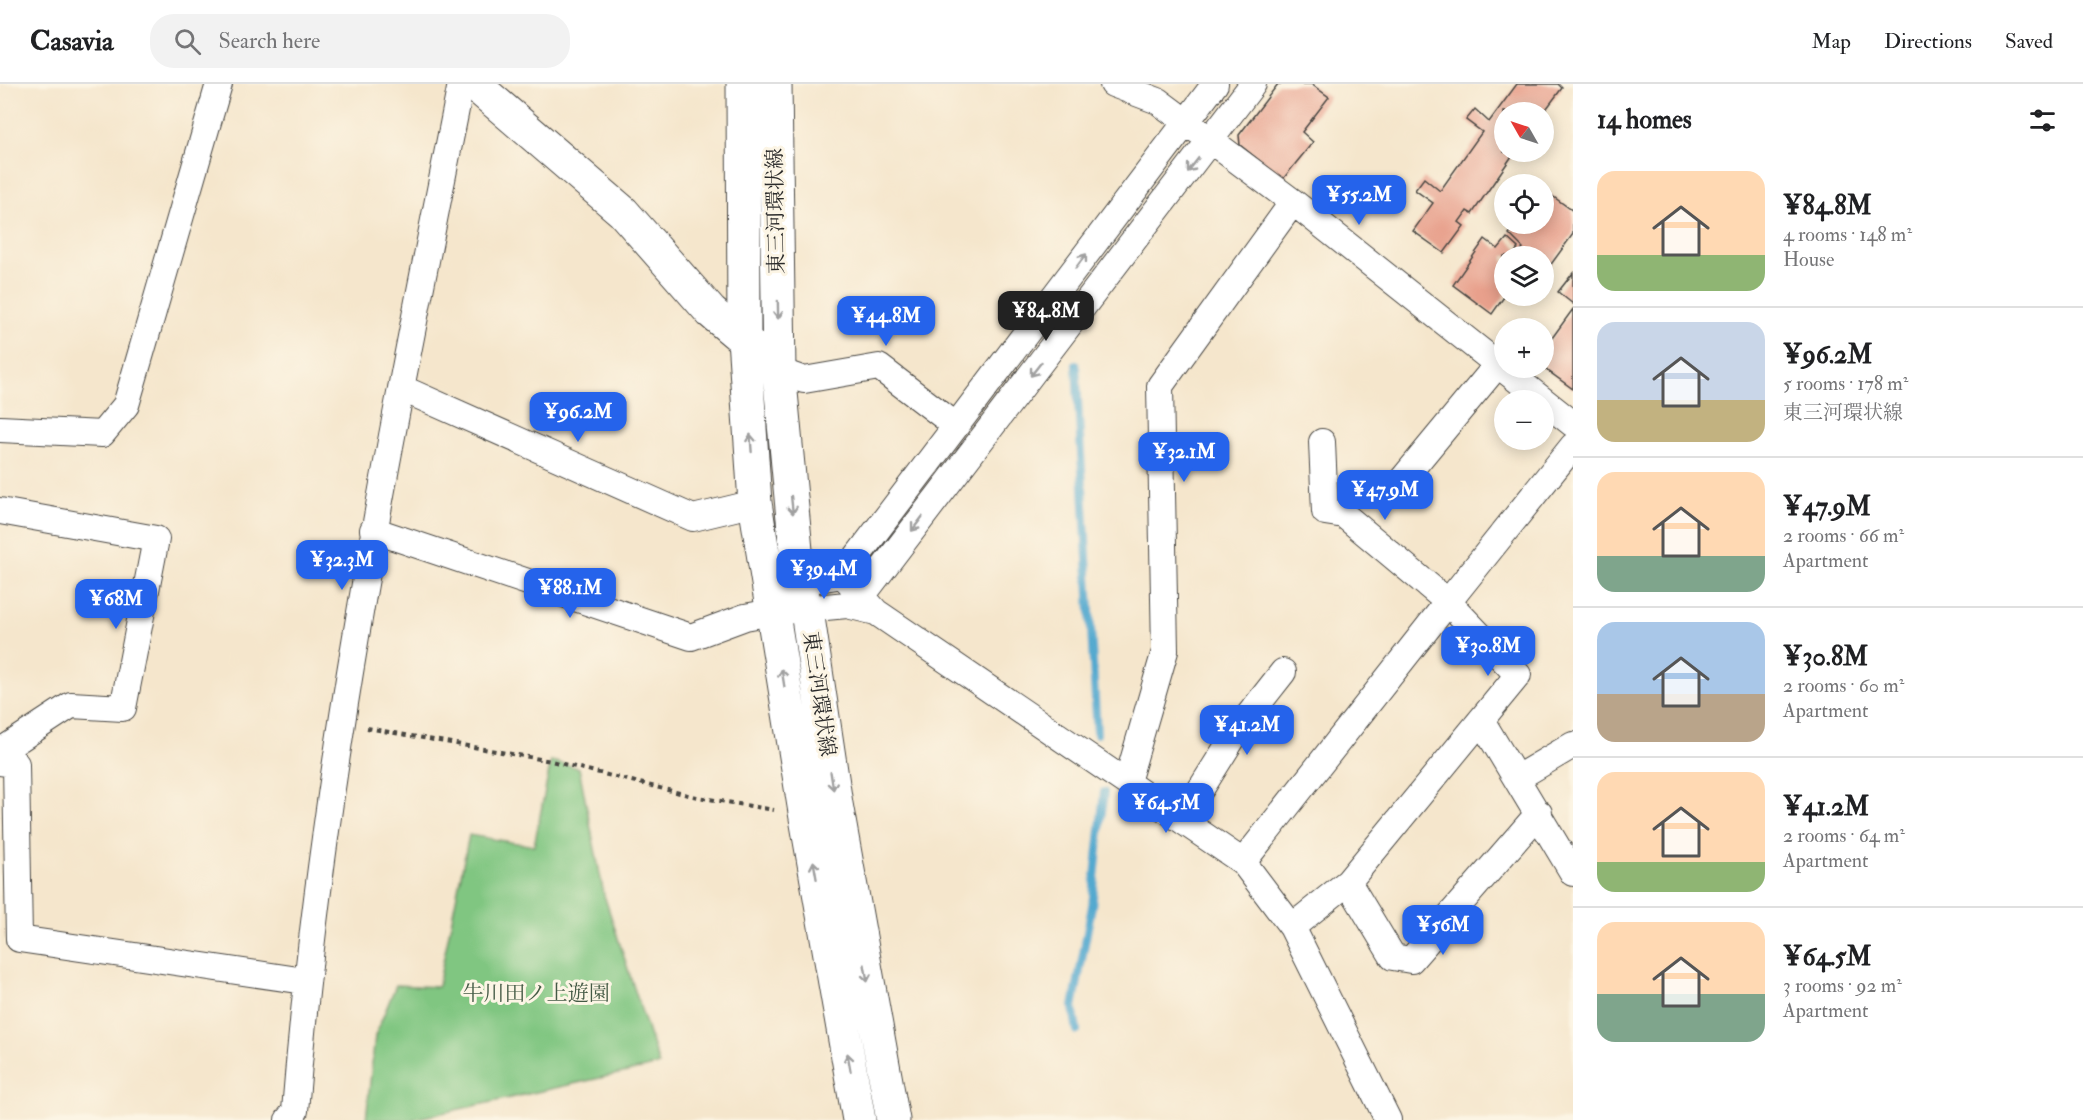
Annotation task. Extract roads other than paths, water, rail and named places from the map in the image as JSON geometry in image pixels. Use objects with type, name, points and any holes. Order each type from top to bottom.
[{"type":"main road","points":[[474,84],[622,212],[711,312],[779,370]]},
{"type":"main road","name":"東三河環状線","points":[[743,84],[744,338],[755,503],[805,812],[859,1120]]},
{"type":"main road","name":"東三河環状線","points":[[775,84],[779,370],[803,596],[836,804],[893,1120]]},
{"type":"street","points":[[0,429],[102,434],[126,405],[219,84]]},
{"type":"street","points":[[288,1120],[295,1111],[305,981],[373,530],[461,84]]},
{"type":"street","points":[[1113,84],[1158,101],[1293,202],[1494,361]]},
{"type":"street","points":[[373,530],[691,637],[745,617],[772,612],[843,575],[1215,84]]},
{"type":"street","points":[[869,604],[1253,84]]},
{"type":"street","points":[[1127,782],[1165,651],[1160,386],[1293,202]]},
{"type":"street","points":[[779,370],[804,380],[879,367],[955,425]]},
{"type":"street","points":[[1393,491],[1494,369]]},
{"type":"street","points":[[1516,378],[1573,424]]},
{"type":"street","points":[[401,388],[693,518],[755,503]]},
{"type":"street","points":[[1292,927],[1348,882],[1518,675],[1448,602],[1344,515],[1324,512],[1322,442]]},
{"type":"street","points":[[1243,862],[1573,446]]},
{"type":"street","points":[[0,511],[156,539],[123,708],[71,705],[8,747],[2,762],[16,764],[19,939],[305,981]]},
{"type":"street","points":[[843,575],[869,604],[1243,862],[1292,927],[1388,1120]]},
{"type":"street","points":[[803,596],[847,605],[869,604]]},
{"type":"street","points":[[1182,819],[1239,728],[1283,672]]},
{"type":"street","points":[[1481,720],[1573,873]]},
{"type":"street","points":[[1517,778],[1573,745]]},
{"type":"street","points":[[1348,882],[1393,957],[1411,960],[1539,813]]},
{"type":"waterway","points":[[1076,365],[1097,734]]},
{"type":"waterway","points":[[1077,1031],[1073,1007],[1092,906],[1104,792]]},
{"type":"park label","name":"牛川田ノ上遊園","points":[[536,993]]}]
